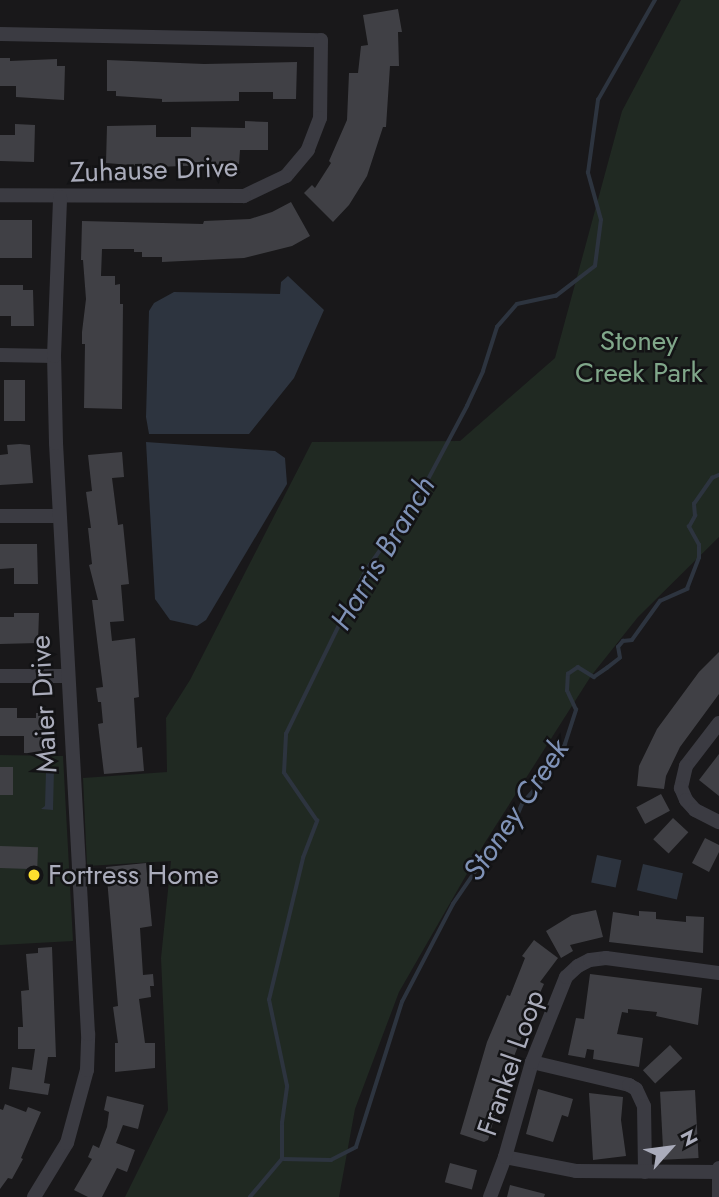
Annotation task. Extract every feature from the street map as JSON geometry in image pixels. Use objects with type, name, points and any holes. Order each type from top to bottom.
[{"type":"street","name":"Zuhause Drive","points":[[0,34],[321,40],[320,118],[309,150],[286,176],[244,196],[0,195]]},
{"type":"street","name":"Maier Drive","points":[[34,1197],[67,1143],[87,1070],[89,1034],[66,676],[59,516],[54,356],[60,197]]},
{"type":"street","points":[[0,355],[54,356]]},
{"type":"street","points":[[0,516],[59,516]]},
{"type":"street","points":[[0,676],[66,676]]},
{"type":"street","points":[[719,723],[686,766],[681,788],[685,800],[695,810],[719,822]]},
{"type":"street","name":"Frankel Loop","points":[[490,1197],[505,1157],[532,1062],[566,977],[590,960],[606,958],[719,973]]},
{"type":"street","points":[[532,1062],[629,1085],[636,1089],[644,1106],[645,1172]]},
{"type":"street","name":"Frankel Loop","points":[[505,1157],[576,1171],[719,1171]]},
{"type":"street","points":[[719,1171],[719,1197]]},
{"type":"green space","name":"Stoney Creek Park","points":[[681,0],[719,0],[719,537],[638,617],[591,676],[484,844],[399,992],[355,1109],[339,1197],[125,1197],[168,1110],[161,958],[171,861],[87,866],[83,778],[167,772],[166,718],[190,680],[312,442],[460,441],[555,358],[622,111]]},
{"type":"green space","points":[[0,755],[63,756],[73,941],[0,945]]},
{"type":"shaded area","points":[[288,276],[324,310],[294,378],[249,434],[149,434],[146,417],[149,311],[154,303],[174,292],[280,294],[281,282]]},
{"type":"shaded area","points":[[146,442],[275,451],[285,458],[287,484],[206,620],[197,626],[170,620],[155,599]]},
{"type":"shaded area","points":[[43,768],[54,768],[53,810],[41,809],[45,806],[46,771]]},
{"type":"shaded area","points":[[597,855],[621,860],[616,888],[591,882]]},
{"type":"shaded area","points":[[643,864],[683,873],[677,900],[637,890]]},
{"type":"building","points":[[398,9],[402,32],[398,32],[399,66],[390,66],[386,127],[383,127],[367,176],[349,205],[333,222],[304,193],[312,185],[315,188],[331,163],[329,161],[347,120],[349,73],[358,73],[361,46],[368,45],[363,15]]},
{"type":"building","points":[[0,58],[10,58],[10,61],[57,59],[57,66],[65,66],[64,100],[16,97],[16,86],[0,86]]},
{"type":"building","points":[[107,60],[204,64],[297,62],[296,99],[273,99],[273,92],[239,92],[239,101],[162,102],[162,99],[116,96],[116,91],[107,91]]},
{"type":"building","points":[[245,121],[268,122],[268,150],[240,150],[239,164],[155,167],[106,163],[107,126],[156,125],[156,137],[191,137],[191,127],[245,128]]},
{"type":"building","points":[[15,124],[35,125],[34,162],[0,161],[0,135],[15,135]]},
{"type":"building","points":[[291,202],[310,236],[292,246],[244,258],[162,262],[162,257],[142,257],[142,252],[134,252],[134,249],[102,249],[101,276],[115,276],[115,285],[120,284],[120,304],[123,304],[122,409],[84,408],[85,344],[82,344],[82,332],[86,299],[81,260],[82,221],[203,224],[204,221],[250,219]]},
{"type":"building","points":[[0,220],[32,220],[32,258],[0,258]]},
{"type":"building","points":[[0,285],[23,285],[23,290],[33,290],[34,326],[11,326],[11,316],[0,316]]},
{"type":"building","points":[[4,380],[25,380],[25,421],[4,421]]},
{"type":"building","points":[[7,445],[30,445],[33,483],[0,485],[0,455],[8,454]]},
{"type":"building","points":[[122,452],[124,477],[112,478],[118,525],[123,524],[129,584],[121,585],[124,621],[110,622],[112,641],[135,638],[139,697],[134,698],[137,748],[142,747],[144,771],[104,774],[98,724],[103,723],[101,702],[98,702],[96,688],[103,687],[92,600],[98,600],[89,565],[92,564],[88,528],[91,528],[86,492],[92,491],[88,455]]},
{"type":"building","points":[[0,544],[37,544],[38,584],[14,584],[14,568],[0,569]]},
{"type":"building","points":[[14,613],[39,613],[38,643],[0,644],[0,617],[14,617]]},
{"type":"building","points":[[719,652],[719,694],[680,747],[666,776],[664,789],[637,786],[639,766],[657,729],[699,672]]},
{"type":"building","points":[[0,708],[17,708],[17,718],[36,718],[36,713],[48,713],[48,754],[24,753],[24,736],[0,736]]},
{"type":"building","points":[[719,754],[719,796],[699,780]]},
{"type":"building","points":[[0,767],[13,767],[13,795],[0,795]]},
{"type":"building","points":[[661,794],[670,811],[645,824],[636,807]]},
{"type":"building","points":[[673,818],[688,832],[669,854],[653,839]]},
{"type":"building","points":[[705,838],[719,845],[719,852],[709,872],[692,863]]},
{"type":"building","points":[[0,846],[38,847],[37,869],[0,868]]},
{"type":"building","points":[[146,863],[152,926],[140,928],[143,975],[153,974],[154,986],[150,986],[151,997],[139,999],[145,1043],[155,1043],[155,1068],[115,1072],[115,1043],[118,1043],[113,1007],[118,1006],[106,867]]},
{"type":"building","points":[[596,910],[603,937],[570,945],[573,951],[561,958],[546,931],[572,915]]},
{"type":"building","points":[[639,911],[656,912],[656,919],[686,922],[686,916],[704,917],[703,953],[609,942],[613,912],[639,916]]},
{"type":"building","points":[[534,940],[558,958],[540,982],[544,984],[540,993],[534,994],[527,1011],[531,1013],[504,1082],[488,1140],[484,1142],[460,1134],[487,1042],[507,995],[510,996],[525,958],[522,956]]},
{"type":"building","points":[[52,947],[56,1057],[48,1057],[44,1083],[50,1084],[48,1095],[9,1089],[12,1067],[32,1070],[35,1049],[18,1049],[18,1027],[23,1027],[21,991],[29,990],[26,954],[38,953],[38,948]]},
{"type":"building","points":[[590,974],[702,988],[698,1025],[656,1016],[657,1012],[628,1009],[628,1013],[622,1012],[617,1034],[643,1038],[639,1067],[593,1059],[594,1050],[587,1049],[585,1058],[568,1055],[576,1018],[584,1019]]},
{"type":"building","points":[[670,1045],[682,1058],[655,1083],[643,1070]]},
{"type":"building","points":[[538,1089],[573,1099],[568,1117],[562,1115],[553,1142],[526,1134]]},
{"type":"building","points":[[695,1090],[699,1158],[664,1160],[660,1092]]},
{"type":"building","points":[[589,1093],[623,1097],[621,1120],[626,1156],[593,1160]]},
{"type":"building","points":[[107,1096],[144,1105],[138,1129],[123,1125],[116,1143],[135,1150],[127,1172],[117,1168],[102,1197],[88,1197],[74,1190],[92,1159],[88,1157],[93,1145],[99,1148],[107,1127],[109,1112],[104,1110]]},
{"type":"building","points":[[5,1104],[26,1112],[28,1107],[41,1112],[21,1158],[23,1159],[12,1179],[8,1178],[0,1189],[0,1109],[3,1110]]},
{"type":"building","points":[[450,1163],[477,1170],[472,1190],[445,1182]]},
{"type":"building","points":[[510,1185],[545,1194],[544,1197],[507,1197]]},
{"type":"waterway","name":"Harris Branch","points":[[250,1197],[282,1159],[282,1123],[287,1086],[269,1000],[303,858],[317,821],[284,773],[286,734],[365,572],[424,487],[467,406],[483,371],[497,327],[517,304],[556,296],[595,266],[601,220],[588,173],[598,100],[655,0]]},
{"type":"waterway","name":"Stoney Creek","points":[[282,1159],[331,1160],[356,1147],[402,1002],[453,904],[490,850],[511,830],[522,804],[548,774],[565,744],[576,710],[567,691],[568,674],[578,667],[594,677],[607,668],[620,658],[618,647],[623,641],[632,640],[660,601],[687,589],[699,558],[699,545],[689,527],[695,516],[694,504],[712,478],[719,475]]},
{"type":"place","name":"Fortress Home","points":[[34,875]]}]
